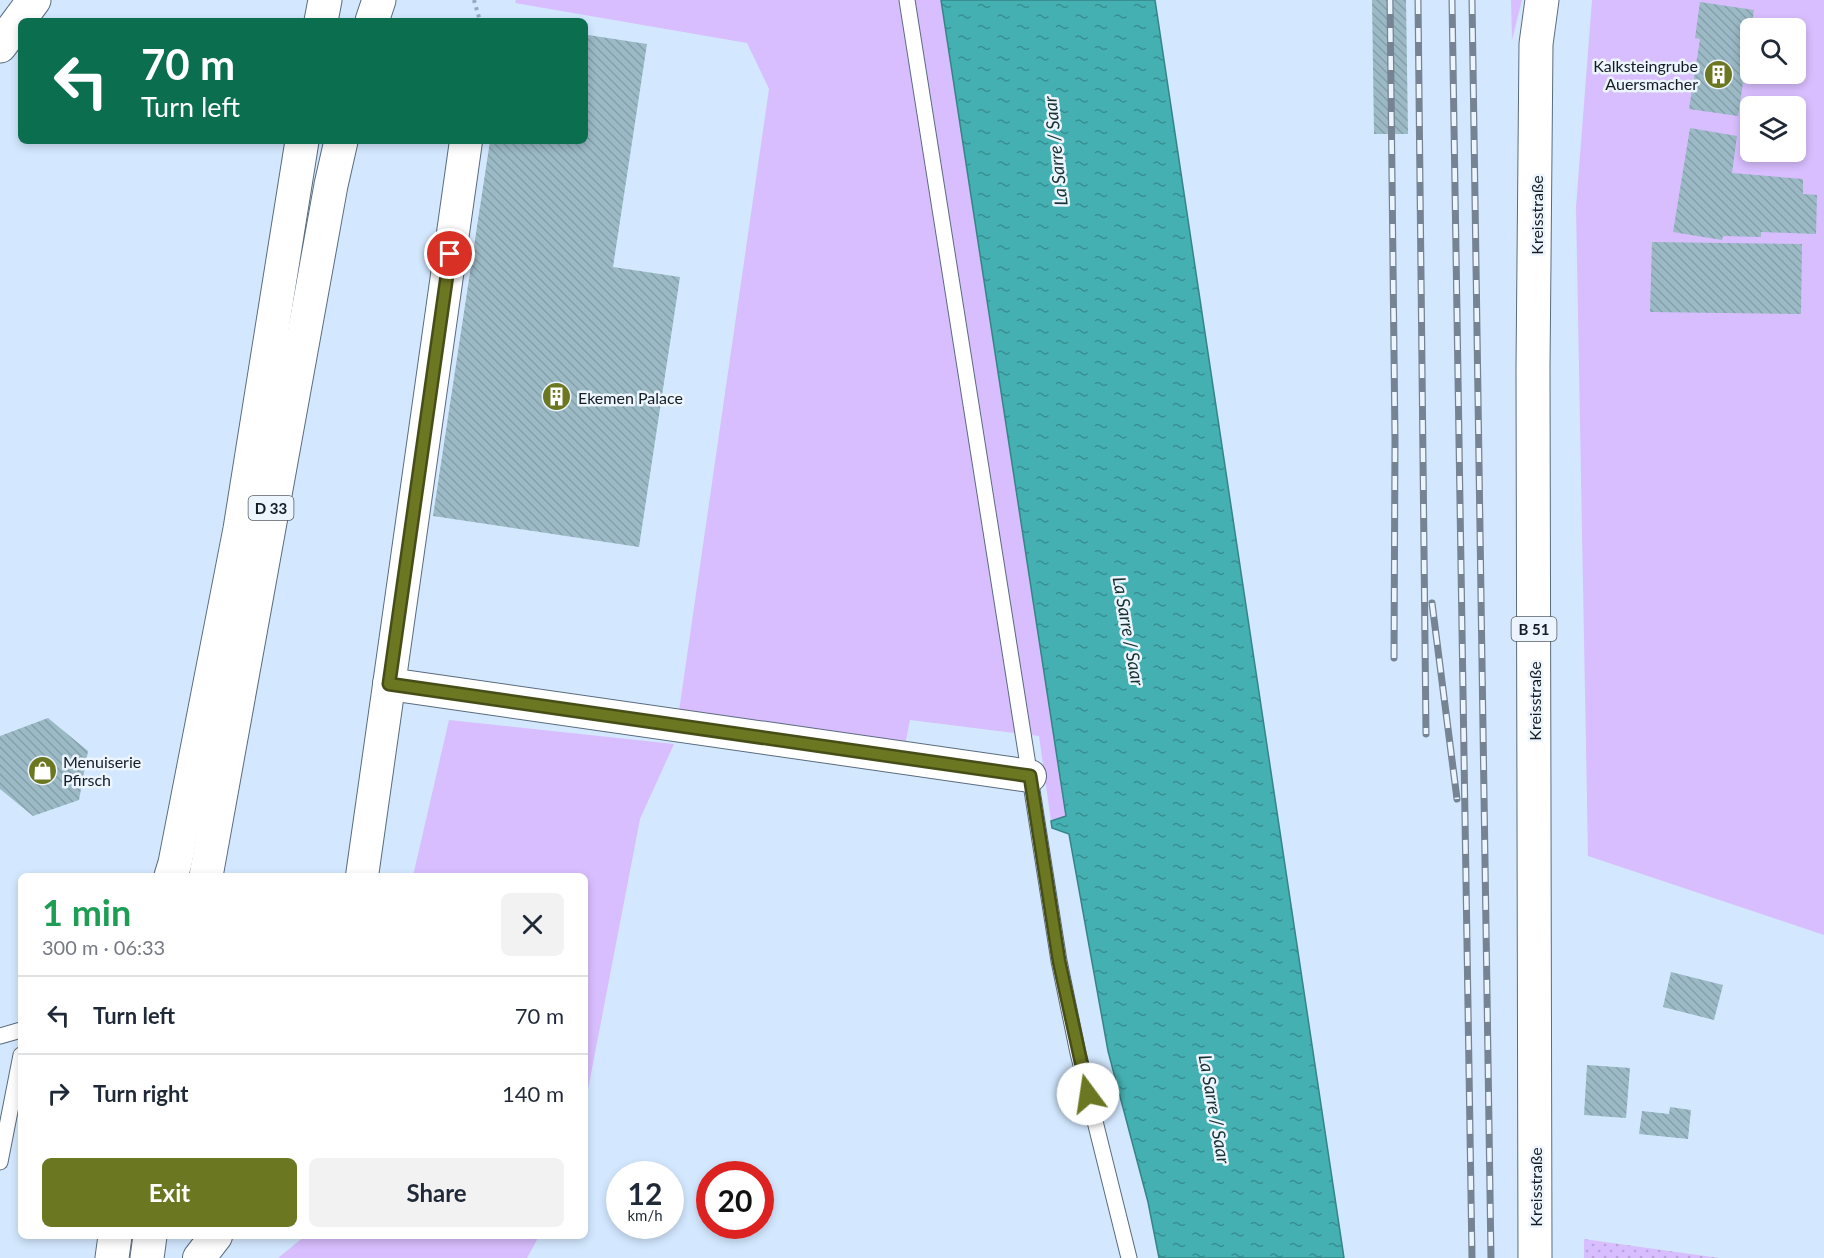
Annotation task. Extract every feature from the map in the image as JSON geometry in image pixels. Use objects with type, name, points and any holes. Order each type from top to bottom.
[{"type":"main road","points":[[21,18],[34,0]]},
{"type":"main road","points":[[322,18],[325,0]]},
{"type":"main road","points":[[373,18],[379,0]]},
{"type":"main road","name":"Kreisstraße","points":[[1534,1258],[1533,368],[1536,44],[1542,0]]},
{"type":"main road","points":[[0,46],[18,22]]},
{"type":"main road","name":"D 33","points":[[172,873],[240,528],[302,144]]},
{"type":"main road","name":"D 33","points":[[207,873],[326,208],[340,144]]},
{"type":"main road","points":[[112,1258],[115,1239]]},
{"type":"main road","points":[[147,1258],[150,1239]]},
{"type":"street","points":[[362,873],[466,144]]},
{"type":"street","points":[[389,684],[1030,776]]},
{"type":"street","points":[[199,1258],[214,1239]]},
{"type":"lane","points":[[907,0],[1059,961],[1075,1041],[1129,1258]]},
{"type":"lane","points":[[0,1036],[18,1031]]},
{"type":"lane","points":[[0,1162],[18,1070]]},
{"type":"path","points":[[474,0],[479,18]]},
{"type":"shaded area","points":[[516,0],[941,0],[1066,816],[1051,821],[1039,736],[910,720],[905,745],[679,711],[769,89],[747,43],[515,3]]},
{"type":"shaded area","points":[[1511,0],[1522,0],[1512,40]]},
{"type":"shaded area","points":[[1592,0],[1824,0],[1824,935],[1588,856],[1576,207]]},
{"type":"shaded area","points":[[449,720],[674,744],[640,819],[588,1089],[588,873],[414,873]]},
{"type":"shaded area","points":[[301,1239],[537,1239],[527,1258],[278,1258]]},
{"type":"shaded area","points":[[1584,1239],[1719,1258],[1584,1258]]},
{"type":"water","name":"La Sarre / Saar","points":[[941,0],[1155,0],[1344,1258],[1159,1258],[1148,1202],[1108,1051],[1069,834],[1052,828],[1051,821],[1066,816]]},
{"type":"building","points":[[1372,0],[1406,0],[1408,134],[1374,134]]},
{"type":"building","name":"Kalksteingrube Auersmacher","points":[[1700,2],[1754,10],[1753,18],[1740,18],[1740,84],[1743,84],[1738,116],[1689,109],[1700,39],[1695,38]]},
{"type":"building","name":"Ekemen Palace","points":[[588,35],[647,44],[613,267],[680,277],[639,547],[433,516],[490,144],[588,144]]},
{"type":"building","points":[[1690,128],[1737,136],[1732,173],[1803,179],[1803,194],[1817,195],[1816,234],[1761,232],[1761,237],[1723,236],[1722,240],[1673,232]]},
{"type":"building","points":[[1652,242],[1802,244],[1801,314],[1650,312]]},
{"type":"building","name":"Menuiserie Pfirsch","points":[[48,718],[88,751],[79,800],[33,816],[0,789],[0,736]]},
{"type":"building","points":[[1671,972],[1723,985],[1714,1020],[1663,1007]]},
{"type":"building","points":[[1587,1065],[1630,1068],[1626,1118],[1584,1115]]},
{"type":"building","points":[[1670,1107],[1691,1110],[1688,1139],[1639,1134],[1642,1111],[1669,1114]]},
{"type":"railway","points":[[1390,0],[1395,440],[1394,658]]},
{"type":"railway","points":[[1418,0],[1426,734]]},
{"type":"railway","points":[[1452,0],[1472,1258]]},
{"type":"railway","points":[[1472,0],[1491,1258]]},
{"type":"railway","points":[[1432,603],[1457,799]]},
{"type":"place","name":"Kalksteingrube Auersmacher","points":[[1719,74]]},
{"type":"place","name":"Ekemen Palace","points":[[557,397]]},
{"type":"place","name":"Menuiserie Pfirsch","points":[[42,770]]},
{"type":"route","points":[[450,254],[389,684],[1030,776],[1059,961],[1088,1094]]}]
